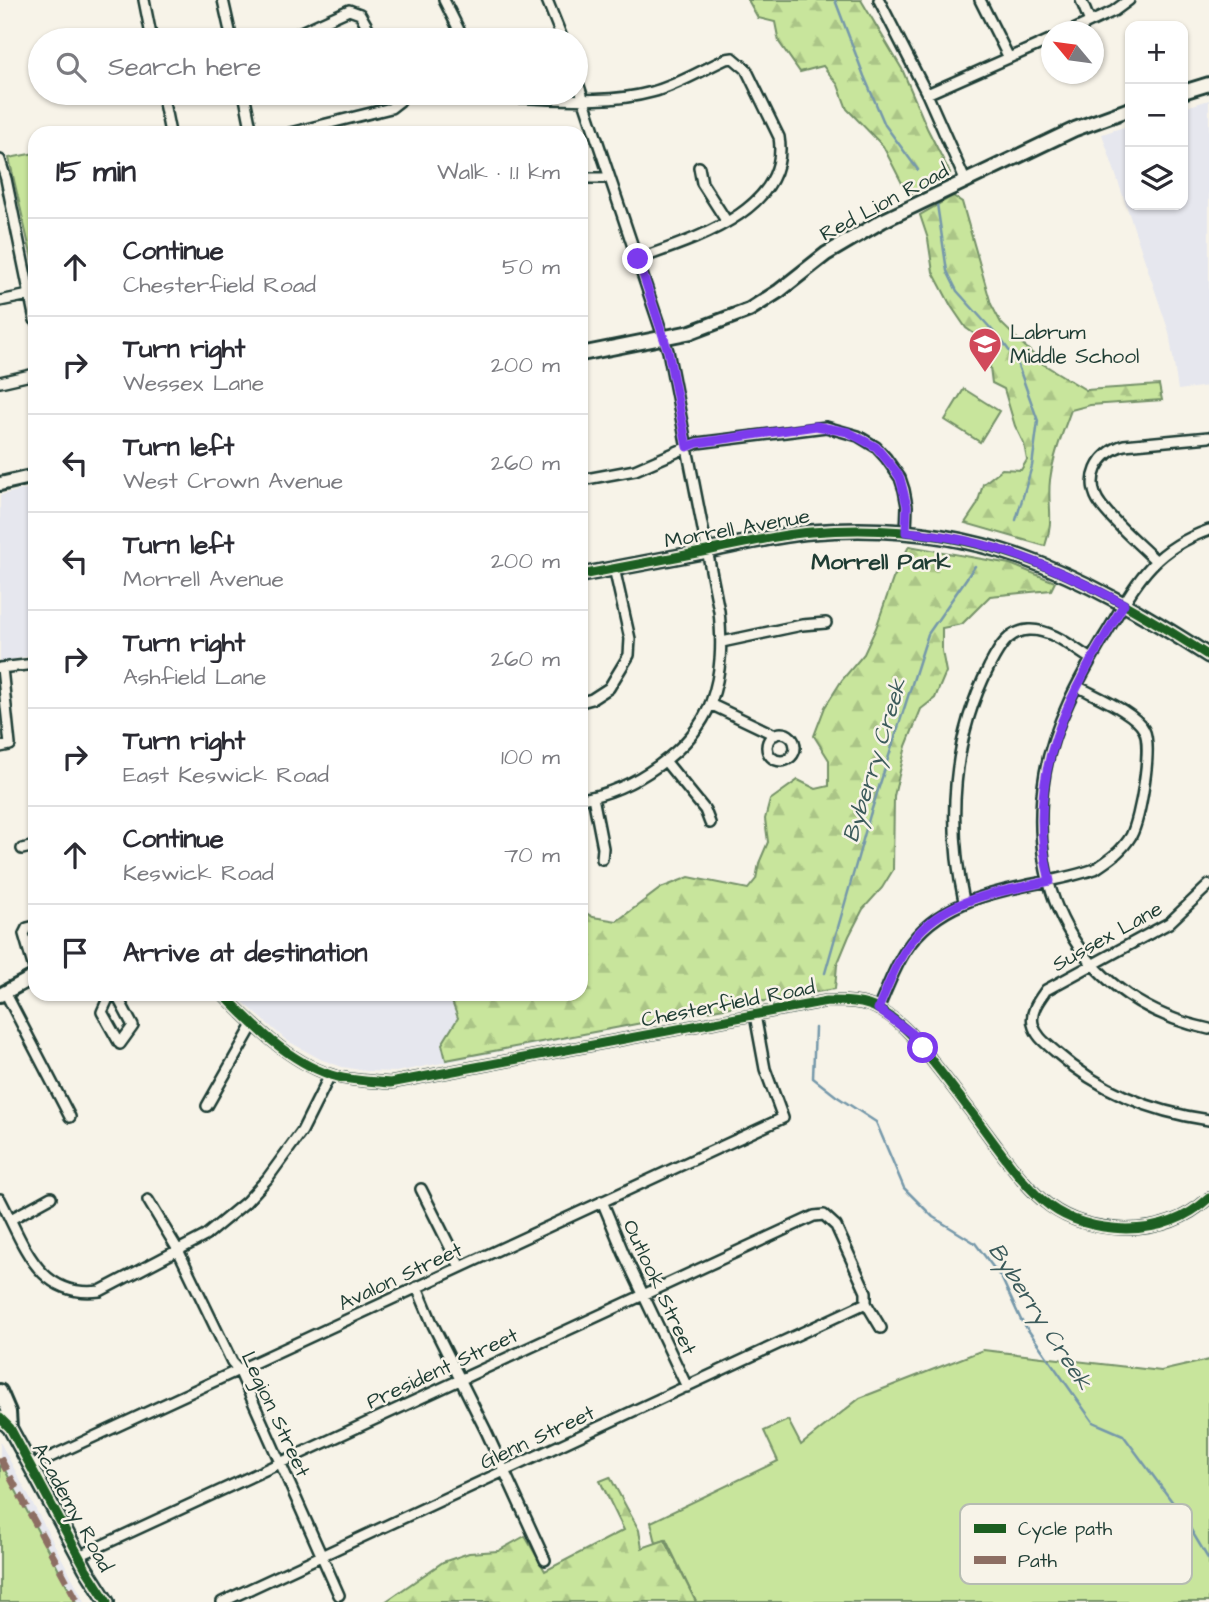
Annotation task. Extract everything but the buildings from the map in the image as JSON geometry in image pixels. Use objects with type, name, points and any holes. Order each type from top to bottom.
[{"type":"street","points":[[144,0],[150,28]]},
{"type":"street","points":[[223,0],[229,28]]},
{"type":"street","points":[[444,0],[458,28]]},
{"type":"street","points":[[547,0],[558,28]]},
{"type":"street","points":[[879,0],[927,94],[965,180]]},
{"type":"street","points":[[980,0],[1009,58]]},
{"type":"street","points":[[1080,0],[1090,21]]},
{"type":"street","points":[[1092,21],[1114,11],[1129,0]]},
{"type":"street","points":[[309,28],[349,10],[360,14],[368,28]]},
{"type":"street","points":[[927,94],[1041,44]]},
{"type":"street","points":[[588,98],[653,92],[726,59],[735,59],[746,69],[776,128],[780,145],[776,174],[766,189],[742,212],[686,243],[638,259]]},
{"type":"street","points":[[1188,90],[1209,84]]},
{"type":"street","points":[[164,105],[169,126]]},
{"type":"street","points":[[246,105],[251,126]]},
{"type":"street","points":[[318,126],[395,105]]},
{"type":"street","points":[[585,105],[663,337],[719,611],[722,642],[719,673],[710,705],[696,727],[666,762],[632,782],[588,798]]},
{"type":"street","name":"Red Lion Road","points":[[588,353],[691,332],[750,310],[848,239],[1075,129],[1125,111]]},
{"type":"street","points":[[0,160],[28,290]]},
{"type":"street","points":[[699,167],[702,183],[727,222]]},
{"type":"street","points":[[588,178],[609,178]]},
{"type":"street","points":[[0,301],[28,295]]},
{"type":"street","points":[[0,382],[28,376]]},
{"type":"street","points":[[588,479],[635,470],[697,443],[816,426],[848,432],[876,447],[900,478],[907,506],[906,532]]},
{"type":"street","points":[[1155,560],[1101,505],[1095,493],[1095,470],[1101,458],[1111,449],[1124,445],[1209,438]]},
{"type":"street","points":[[0,484],[28,478]]},
{"type":"street","name":"Morrell Avenue","points":[[588,574],[808,532],[854,529],[906,532],[969,541],[1061,571],[1124,604],[1209,656]]},
{"type":"street","points":[[1209,530],[1181,542],[1155,560],[1124,604],[1091,659],[1054,739],[1045,771],[1042,802],[1042,835],[1050,881],[1054,898],[1070,934],[1093,965],[1118,989],[1161,1015],[1209,1029]]},
{"type":"street","points":[[588,700],[609,688],[629,655],[630,639],[614,568]]},
{"type":"street","points":[[722,642],[802,625],[826,623]]},
{"type":"street","points":[[964,901],[955,842],[955,792],[959,762],[963,737],[976,695],[999,646],[1013,634],[1026,630],[1035,631],[1057,638],[1091,659]]},
{"type":"street","points":[[0,747],[10,745],[1,668],[28,665]]},
{"type":"street","points":[[878,1009],[899,962],[916,935],[944,912],[964,901],[1095,869],[1112,858],[1124,845],[1137,821],[1148,740],[1144,728],[1135,719],[1077,686]]},
{"type":"street","points":[[710,705],[775,735]]},
{"type":"street","points":[[666,762],[705,810],[710,823]]},
{"type":"street","points":[[593,797],[603,848],[602,859]]},
{"type":"street","points":[[22,849],[28,848]]},
{"type":"street","name":"Sussex Lane","points":[[1209,885],[1169,923],[1046,990],[1035,1005],[1032,1021],[1038,1037],[1075,1069],[1104,1086],[1157,1110],[1209,1120]]},
{"type":"street","points":[[28,928],[24,934],[28,949]]},
{"type":"street","points":[[28,978],[2,993],[70,1117]]},
{"type":"street","points":[[107,1001],[102,1012],[120,1044],[133,1026],[120,1001]]},
{"type":"street","name":"Chesterfield Road","points":[[230,1001],[253,1025],[283,1048],[330,1074],[390,1083],[827,1001],[846,1001],[878,1009],[910,1032],[1021,1178],[1045,1203],[1059,1212],[1100,1228],[1141,1229],[1169,1223],[1199,1207],[1209,1198]]},
{"type":"street","name":"Avalon Street","points":[[31,1465],[783,1118],[765,1069],[755,1015]]},
{"type":"street","points":[[207,1106],[253,1025]]},
{"type":"street","points":[[0,1199],[36,1267],[50,1281],[75,1292],[100,1291],[205,1236],[228,1218],[267,1180],[302,1131],[330,1074]]},
{"type":"street","points":[[421,1189],[460,1267]]},
{"type":"street","points":[[11,1219],[51,1197]]},
{"type":"street","name":"Legion Street","points":[[148,1200],[178,1250],[232,1362],[239,1370],[339,1595]]},
{"type":"street","name":"Outlook Street","points":[[603,1201],[620,1245],[687,1387]]},
{"type":"street","name":"President Street","points":[[79,1556],[820,1214],[831,1220],[839,1232],[866,1292],[866,1303]]},
{"type":"street","points":[[417,1287],[545,1560]]},
{"type":"street","points":[[866,1303],[881,1328]]},
{"type":"street","name":"Glenn Street","points":[[222,1602],[866,1303]]},
{"type":"street","name":"Academy Road","points":[[0,1391],[9,1412],[10,1427]]},
{"type":"street","name":"Academy Road","points":[[0,1418],[10,1427],[79,1556],[107,1602]]},
{"type":"shaded area","points":[[1209,100],[1209,386],[1178,390],[1169,332],[1128,210],[1188,210],[1188,106]]},
{"type":"shaded area","points":[[1125,127],[1125,202],[1102,134]]},
{"type":"shaded area","points":[[28,489],[28,656],[0,662],[0,495]]},
{"type":"shaded area","points":[[625,985],[631,1026],[396,1072],[342,1067],[320,1059],[286,1040],[242,1001],[523,1001],[525,1006],[549,1001],[588,1001],[588,993]]},
{"type":"shaded area","points":[[0,1442],[85,1602],[0,1602]]},
{"type":"green space","points":[[748,0],[861,0],[902,69],[950,173],[908,195],[883,146],[847,109],[838,85],[823,66],[800,72],[779,42],[775,22],[758,18]]},
{"type":"green space","points":[[28,154],[28,241],[9,158]]},
{"type":"green space","points":[[953,196],[962,202],[991,304],[1001,323],[1043,364],[1086,390],[1159,385],[1162,400],[1090,405],[1071,410],[1051,471],[1050,527],[1045,546],[965,523],[977,505],[983,484],[1002,469],[1021,470],[1027,460],[1004,389],[992,383],[988,351],[980,338],[966,328],[933,272],[928,239],[920,215]]},
{"type":"green space","points":[[964,389],[999,411],[980,442],[945,420]]},
{"type":"green space","points":[[909,546],[1010,564],[1055,582],[1051,590],[990,596],[962,624],[942,628],[946,672],[935,698],[921,709],[906,746],[894,796],[893,870],[882,888],[863,909],[849,936],[837,965],[835,989],[446,1060],[442,1044],[458,1018],[452,1001],[588,1001],[588,914],[617,921],[661,888],[689,877],[748,889],[756,879],[768,842],[765,819],[770,800],[798,780],[816,789],[829,786],[829,760],[814,736],[825,707],[842,680],[864,654]]},
{"type":"green space","points":[[983,1350],[1161,1371],[1209,1360],[1209,1602],[696,1602],[666,1540],[656,1543],[651,1522],[778,1461],[764,1431],[788,1420],[801,1445],[860,1398]]},
{"type":"green space","points":[[0,1461],[76,1602],[0,1602]]},
{"type":"green space","points":[[610,1477],[639,1530],[642,1548],[665,1540],[696,1602],[385,1602],[443,1562],[469,1553],[498,1551],[525,1536],[545,1571],[624,1530],[600,1481]]},
{"type":"waterway","name":"Byberry Creek","points":[[835,0],[885,125],[918,170]]},
{"type":"waterway","name":"Byberry Creek","points":[[937,204],[947,271],[957,291],[1016,360],[1038,421],[1032,466],[1016,520]]},
{"type":"waterway","name":"Byberry Creek","points":[[825,973],[870,815],[928,634],[975,566]]},
{"type":"waterway","name":"Byberry Creek","points":[[815,1028],[813,1078],[876,1122],[904,1188],[933,1217],[975,1243],[1002,1279],[1021,1320],[1093,1422],[1123,1435],[1174,1504]]},
{"type":"waterway","name":"Byberry Creek","points":[[1192,1532],[1209,1560]]},
{"type":"marked path","points":[[0,1458],[78,1602]]},
{"type":"cycle path","points":[[588,574],[798,533],[869,530],[922,534],[973,543],[1021,557],[1068,576],[1114,599],[1209,656]]},
{"type":"cycle path","points":[[230,1001],[259,1030],[315,1069],[353,1080],[390,1083],[827,1001],[861,1003],[889,1015],[911,1035],[1021,1178],[1034,1193],[1063,1215],[1102,1227],[1138,1229],[1181,1217],[1209,1198]]},
{"type":"cycle path","points":[[0,1418],[10,1428],[86,1569],[107,1602]]},
{"type":"place","name":"Labrum Middle School","points":[[985,374]]},
{"type":"district","name":"Morrell Park","points":[[881,561]]},
{"type":"route","points":[[638,259],[668,351],[687,447],[697,443],[816,426],[848,432],[876,447],[900,478],[907,506],[906,532],[984,544],[1024,557],[1061,571],[1124,604],[1065,710],[1045,771],[1042,835],[1044,860],[1050,881],[964,901],[944,912],[916,935],[899,962],[878,1009],[910,1032],[923,1048]]}]
